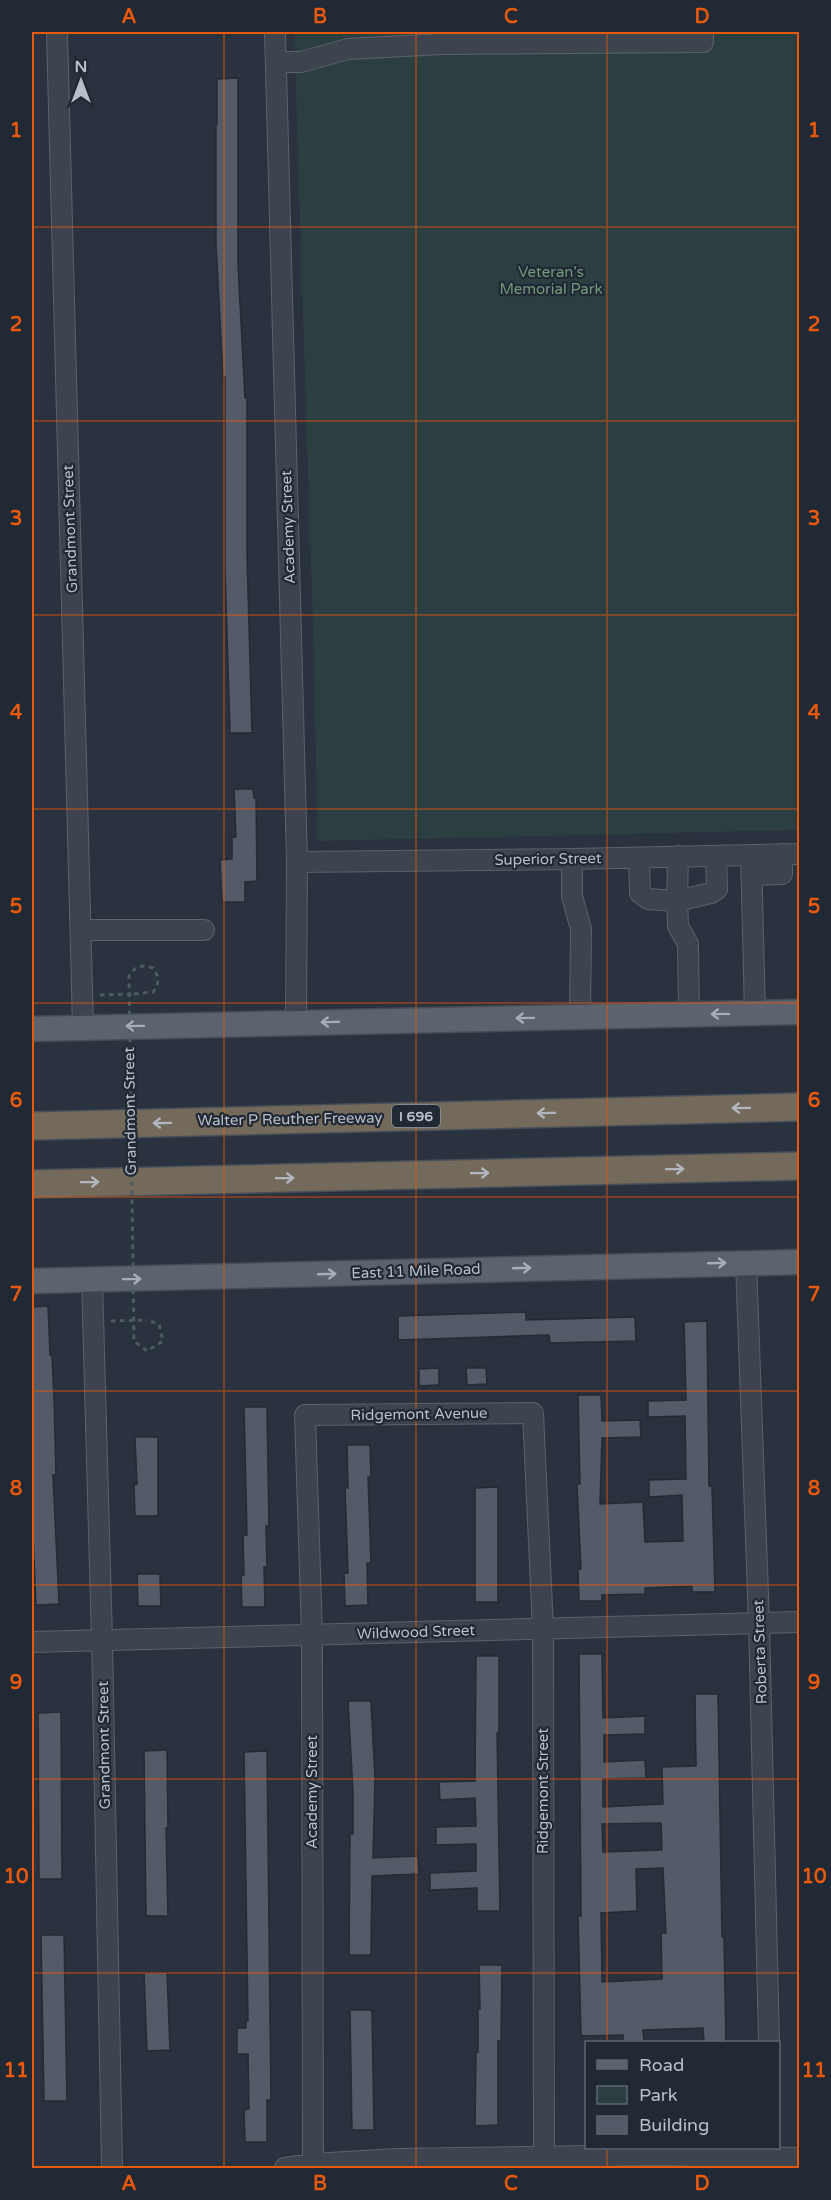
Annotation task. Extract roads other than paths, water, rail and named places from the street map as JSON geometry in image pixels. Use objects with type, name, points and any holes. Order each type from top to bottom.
[{"type":"highway","name":"Walter P Reuther Freeway","points":[[32,1126],[800,1107]]},
{"type":"highway","points":[[32,1184],[800,1166]]},
{"type":"main road","points":[[32,1029],[800,1012]]},
{"type":"main road","name":"East 11 Mile Road","points":[[32,1281],[800,1262]]},
{"type":"street","name":"Grandmont Street","points":[[57,32],[83,1028]]},
{"type":"street","name":"Academy Street","points":[[275,32],[297,862],[296,1022]]},
{"type":"street","points":[[276,62],[301,62],[348,49],[442,38],[703,42],[703,32]]},
{"type":"street","name":"Superior Street","points":[[297,862],[716,856],[751,865],[791,854]]},
{"type":"street","points":[[678,856],[678,926],[688,945],[689,1014]]},
{"type":"street","points":[[639,858],[640,893],[648,900],[677,901],[711,893],[717,889],[716,856]]},
{"type":"street","points":[[572,859],[572,896],[581,929],[580,1017]]},
{"type":"street","points":[[751,865],[755,1013]]},
{"type":"street","points":[[81,930],[204,930]]},
{"type":"street","name":"Roberta Street","points":[[746,1262],[759,1623],[769,2041]]},
{"type":"street","name":"Grandmont Street","points":[[92,1280],[102,1640],[112,2169]]},
{"type":"street","name":"Ridgemont Avenue","points":[[305,1415],[533,1413]]},
{"type":"street","name":"Ridgemont Street","points":[[533,1413],[543,1629],[544,2163]]},
{"type":"street","name":"Academy Street","points":[[305,1415],[312,1635],[313,2166]]},
{"type":"street","name":"Wildwood Street","points":[[32,1642],[800,1622]]},
{"type":"street","points":[[285,2169],[396,2159],[544,2163],[656,2156],[800,2158]]},
{"type":"park label","name":"Veteran's Memorial Park","points":[[551,280]]}]
